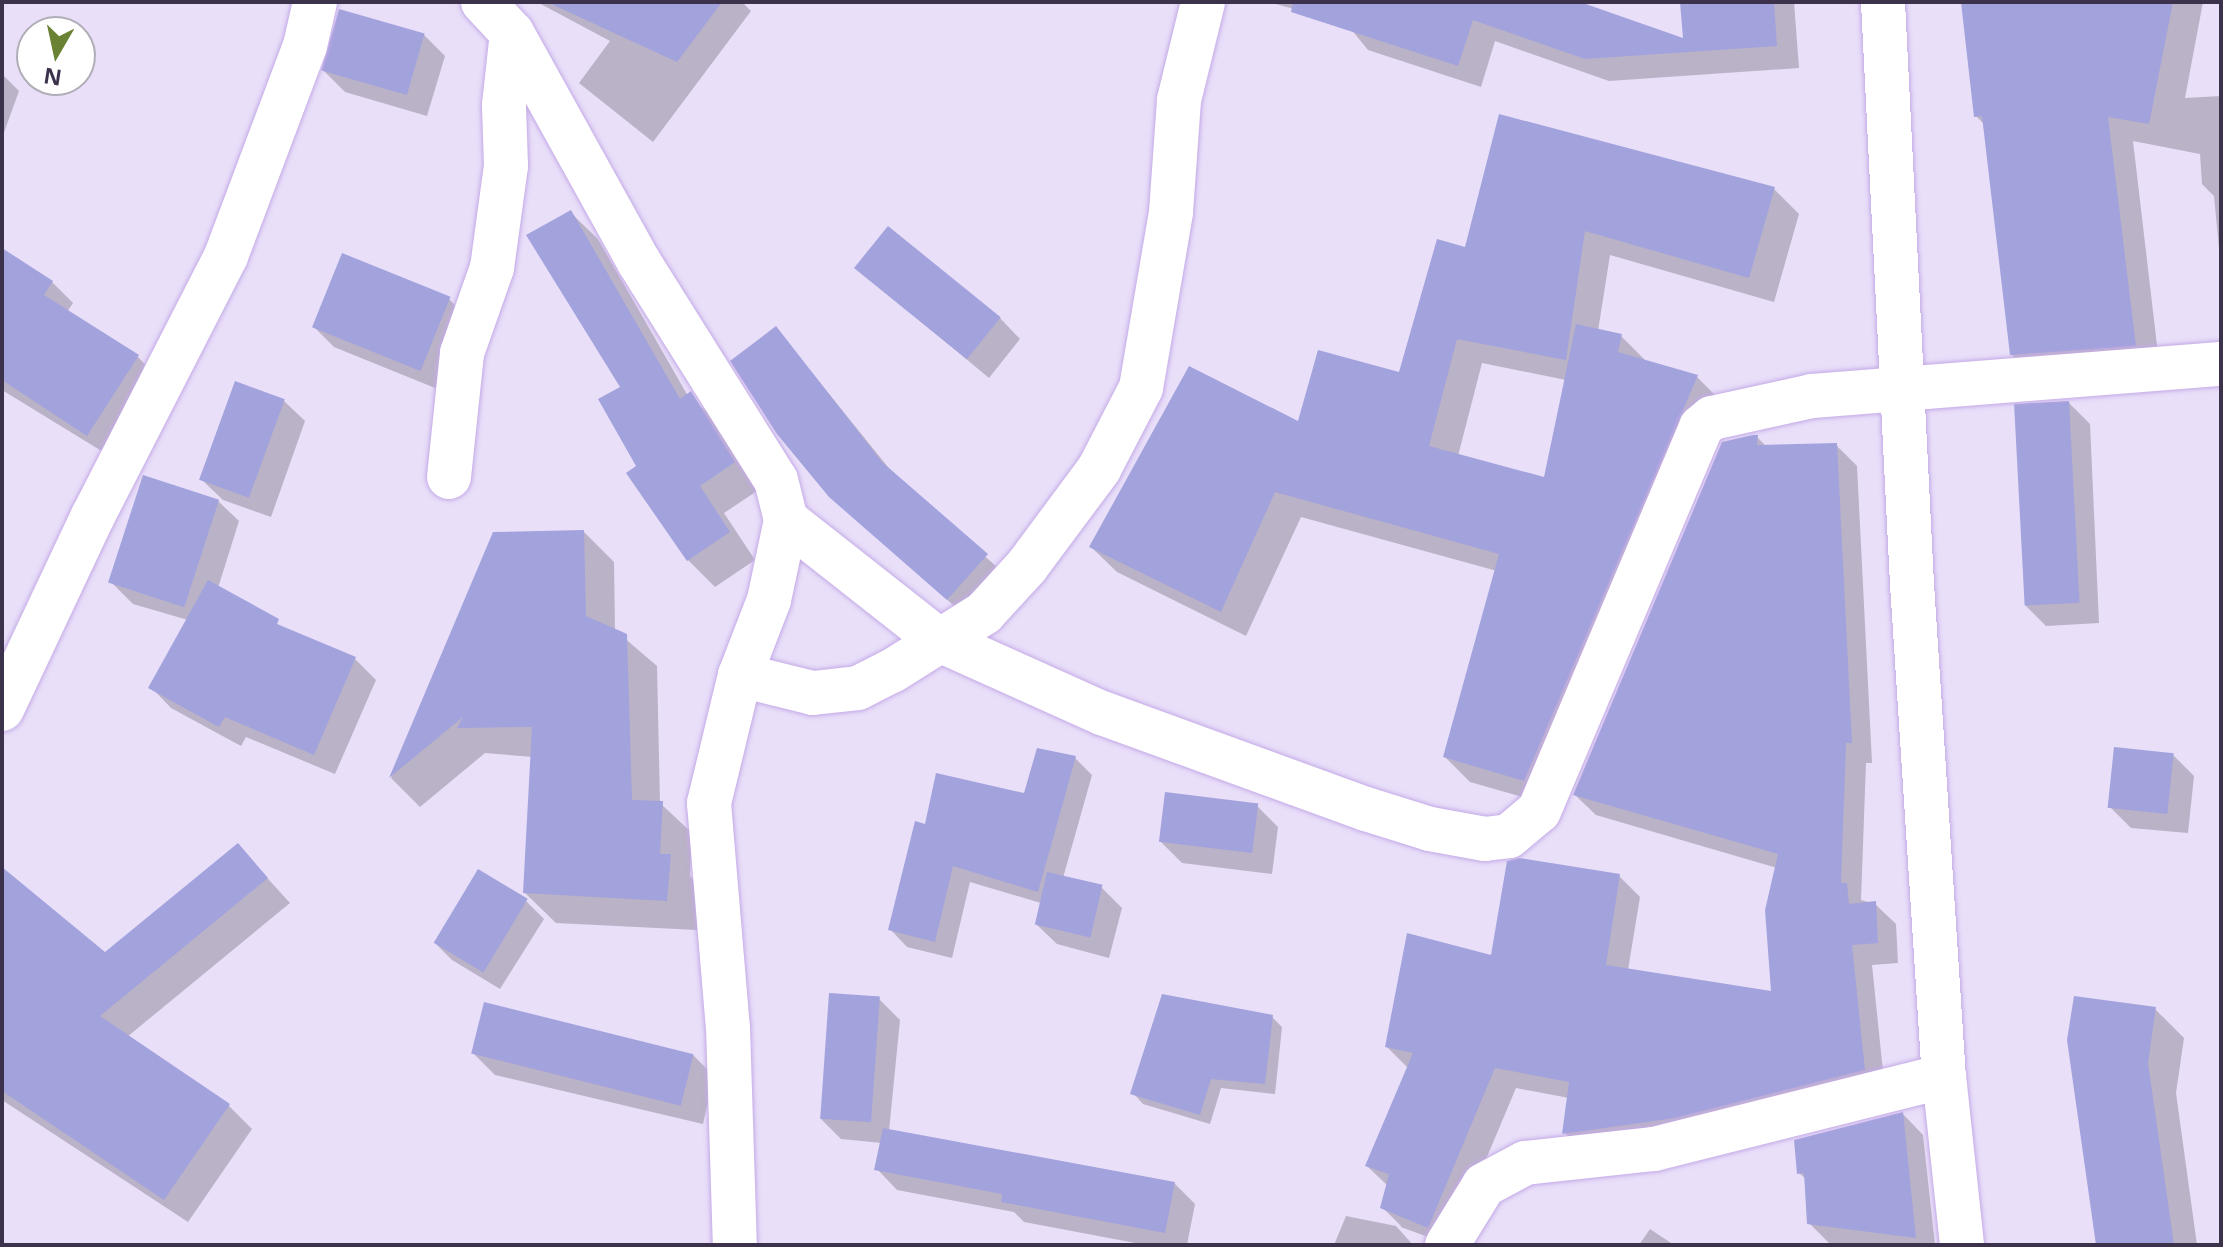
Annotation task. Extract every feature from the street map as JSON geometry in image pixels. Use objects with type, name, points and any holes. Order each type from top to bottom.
[{"type":"street","points":[[2,709],[93,516],[226,256],[305,46],[315,2]]},
{"type":"street","points":[[483,2],[512,33],[639,262],[776,480],[786,520],[769,600],[740,675],[709,803],[728,1027],[735,1245]]},
{"type":"street","points":[[740,675],[813,693],[858,688],[984,613],[1027,566],[1099,469],[1141,388],[1171,212],[1179,100],[1203,2]]},
{"type":"street","points":[[1883,2],[1900,387],[1944,1076],[1962,1245]]},
{"type":"street","points":[[449,477],[462,353],[494,254],[506,166],[504,105],[512,33]]},
{"type":"street","points":[[786,520],[937,639],[1102,713],[1366,809],[1430,829],[1485,839],[1509,836],[1539,811],[1701,427],[1736,409],[1900,387],[2221,364]]},
{"type":"street","points":[[1447,1245],[1484,1185],[1525,1163],[1654,1149],[1944,1076]]},
{"type":"building","points":[[547,2],[722,2],[677,62]]},
{"type":"building","points":[[1293,2],[1580,2],[1683,38],[1680,2],[1774,2],[1777,46],[1585,59],[1473,20],[1458,66],[1291,12]]},
{"type":"building","points":[[1961,2],[2173,2],[2149,124],[2108,117],[2136,346],[2010,355],[1982,116],[1974,117]]},
{"type":"building","points":[[339,9],[425,34],[407,95],[321,71]]},
{"type":"building","points":[[1499,114],[1775,187],[1749,278],[1585,231],[1566,360],[1457,339],[1429,446],[1544,477],[1576,324],[1622,334],[1618,352],[1698,375],[1524,781],[1443,757],[1499,554],[1275,492],[1221,612],[1089,547],[1189,366],[1298,421],[1318,350],[1399,372],[1437,239],[1465,247]]},
{"type":"building","points":[[571,210],[680,399],[691,391],[735,462],[700,486],[730,532],[687,561],[626,473],[636,466],[598,399],[620,387],[526,235]]},
{"type":"building","points":[[888,226],[1001,317],[967,359],[854,268]]},
{"type":"building","points":[[2,248],[53,281],[44,295],[139,355],[87,436],[2,380]]},
{"type":"building","points":[[342,253],[450,297],[421,371],[312,327]]},
{"type":"building","points":[[776,326],[882,462],[988,554],[947,600],[829,497],[777,434],[730,361]]},
{"type":"building","points":[[235,381],[285,399],[249,498],[199,480]]},
{"type":"building","points":[[2069,401],[2080,603],[2025,606],[2014,404]]},
{"type":"building","points":[[1758,435],[1757,445],[1837,443],[1852,743],[1846,743],[1841,883],[1847,883],[1849,904],[1876,901],[1878,943],[1852,945],[1865,1070],[1675,1118],[1562,1134],[1569,1082],[1495,1068],[1428,1228],[1380,1208],[1389,1174],[1365,1166],[1413,1053],[1385,1047],[1407,933],[1491,955],[1507,861],[1519,858],[1620,874],[1606,965],[1771,991],[1765,910],[1778,854],[1573,795],[1722,442]]},
{"type":"building","points":[[143,475],[219,500],[184,607],[108,582]]},
{"type":"building","points":[[584,530],[586,616],[627,634],[632,800],[663,801],[660,854],[671,854],[667,901],[523,893],[532,727],[457,728],[463,717],[389,778],[493,532]]},
{"type":"building","points":[[208,580],[279,619],[277,624],[356,657],[314,755],[225,717],[219,727],[148,688]]},
{"type":"building","points":[[2114,747],[2174,753],[2167,814],[2108,808]]},
{"type":"building","points":[[1037,748],[1076,756],[1038,892],[953,866],[935,942],[888,930],[915,821],[925,824],[936,773],[1024,793]]},
{"type":"building","points":[[1165,792],[1258,803],[1252,853],[1159,842]]},
{"type":"building","points":[[238,843],[268,878],[100,1016],[230,1104],[164,1200],[2,1091],[2,867],[105,952]]},
{"type":"building","points":[[478,869],[528,899],[483,973],[434,943]]},
{"type":"building","points":[[1047,872],[1103,885],[1090,937],[1035,925]]},
{"type":"building","points":[[829,993],[880,997],[871,1122],[820,1119]]},
{"type":"building","points":[[1162,994],[1273,1015],[1265,1084],[1211,1079],[1200,1115],[1130,1094]]},
{"type":"building","points":[[2074,996],[2156,1007],[2148,1063],[2174,1245],[2096,1245],[2067,1040]]},
{"type":"building","points":[[484,1002],[694,1054],[681,1106],[471,1053]]},
{"type":"building","points":[[1903,1112],[1916,1238],[1807,1224],[1804,1173],[1797,1174],[1794,1140]]},
{"type":"building","points":[[883,1128],[1175,1182],[1165,1233],[1001,1202],[1002,1194],[874,1170]]}]
